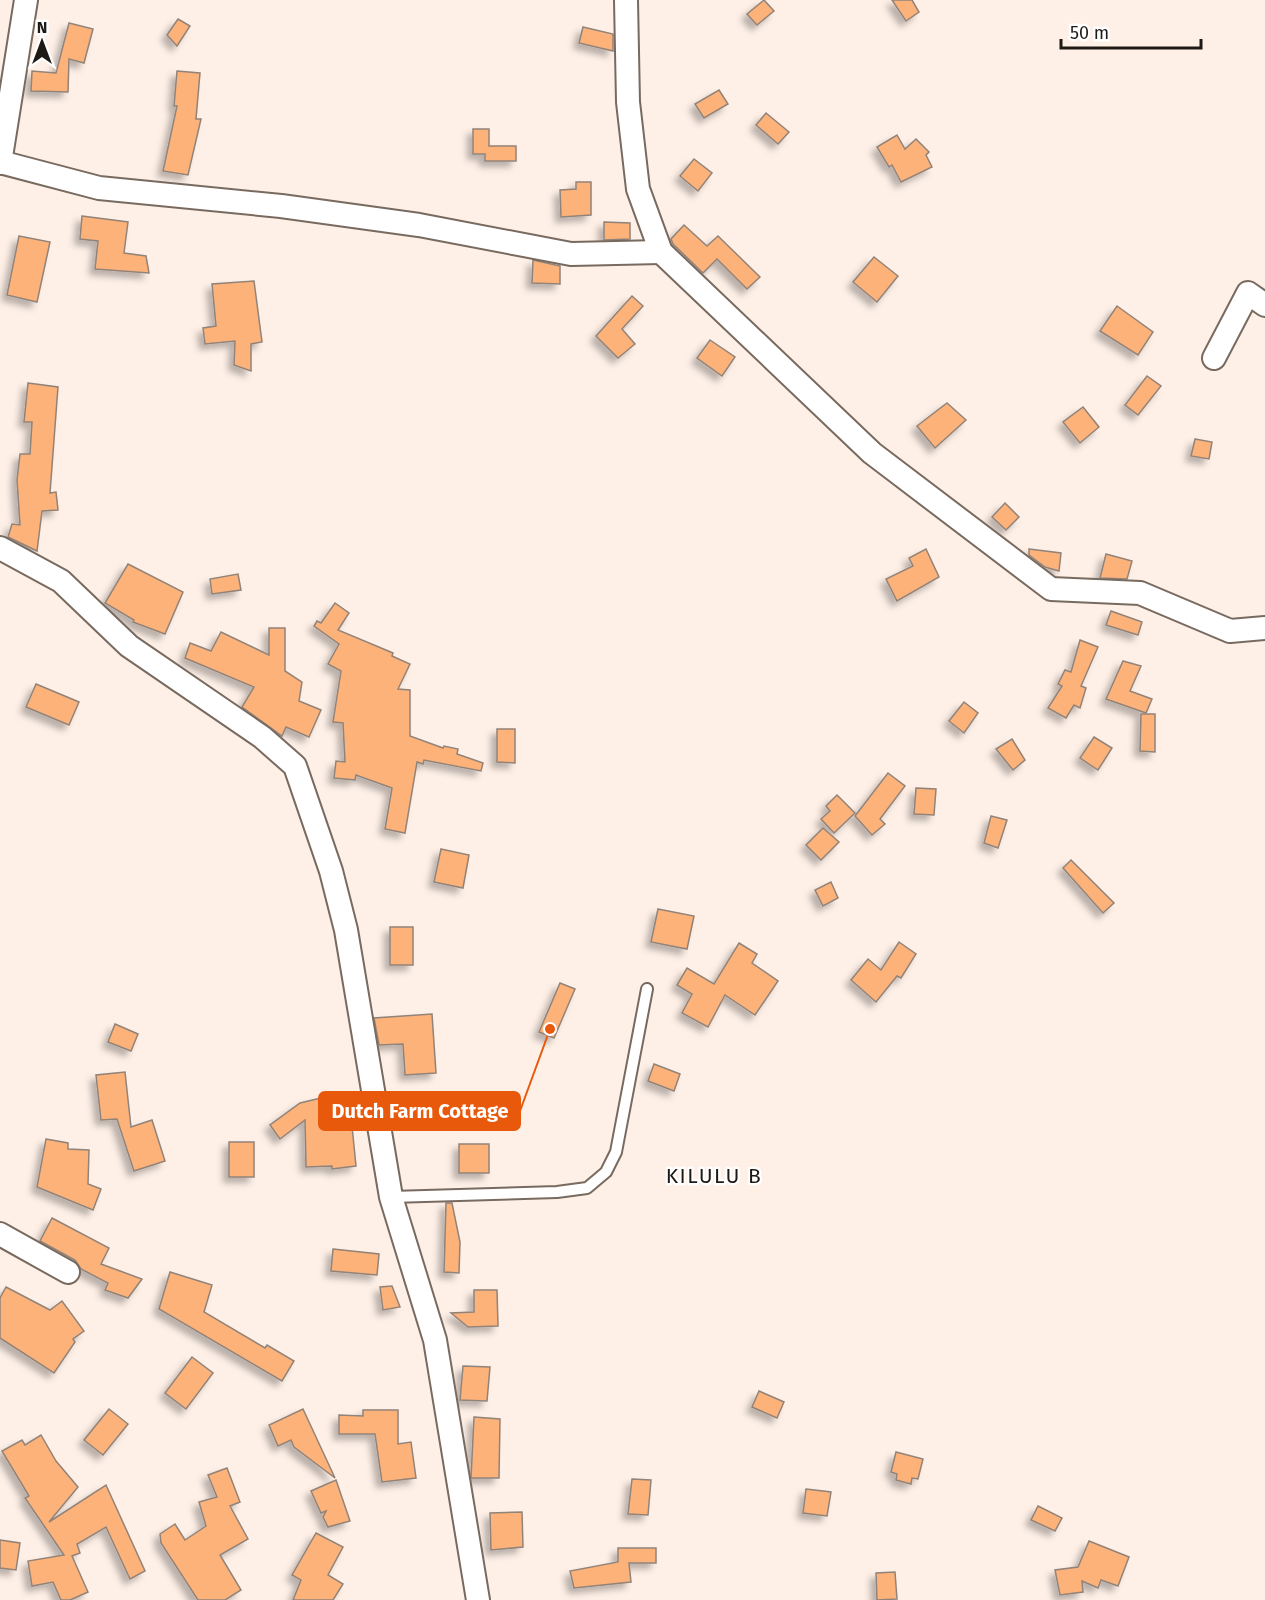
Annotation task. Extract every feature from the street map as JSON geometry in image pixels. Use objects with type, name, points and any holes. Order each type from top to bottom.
[{"type":"street","points":[[26,0],[0,163],[99,188],[281,206],[419,225],[571,254],[661,252]]},
{"type":"street","points":[[626,0],[628,102],[638,189],[661,252],[872,453],[1051,589],[1140,594],[1230,631],[1265,628]]},
{"type":"street","points":[[1214,358],[1248,293],[1265,304]]},
{"type":"street","points":[[0,548],[61,581],[129,646],[262,737],[295,766],[331,871],[346,930],[391,1197],[435,1340],[478,1600]]},
{"type":"street","points":[[0,1233],[68,1272]]},
{"type":"lane","points":[[391,1197],[557,1192],[588,1188],[606,1172],[616,1152],[647,989]]},
{"type":"building","points":[[764,0],[774,11],[757,25],[747,14]]},
{"type":"building","points":[[892,0],[912,0],[919,12],[906,21]]},
{"type":"building","points":[[178,19],[190,26],[177,46],[167,35]]},
{"type":"building","points":[[69,23],[93,29],[84,63],[69,59],[68,92],[31,91],[32,71],[56,73]]},
{"type":"building","points":[[583,27],[613,34],[613,51],[579,43]]},
{"type":"building","points":[[177,71],[200,73],[196,119],[201,119],[188,175],[163,171],[177,106],[174,106]]},
{"type":"building","points":[[719,90],[728,104],[704,118],[695,104]]},
{"type":"building","points":[[766,113],[789,132],[778,144],[756,125]]},
{"type":"building","points":[[473,129],[489,129],[489,146],[516,146],[516,161],[485,161],[485,154],[473,154]]},
{"type":"building","points":[[897,135],[905,149],[916,139],[929,152],[926,155],[932,167],[901,182],[892,165],[889,167],[877,147]]},
{"type":"building","points":[[694,159],[712,173],[698,191],[680,176]]},
{"type":"building","points":[[576,182],[591,182],[591,215],[561,217],[560,190],[576,189]]},
{"type":"building","points":[[82,216],[128,222],[124,253],[146,256],[149,273],[95,269],[98,241],[80,239]]},
{"type":"building","points":[[604,222],[630,223],[630,239],[604,240]]},
{"type":"building","points":[[684,225],[707,246],[718,236],[760,277],[747,289],[717,259],[703,273],[673,244],[671,239]]},
{"type":"building","points":[[19,236],[50,242],[37,302],[7,295]]},
{"type":"building","points":[[874,257],[898,276],[877,302],[853,282]]},
{"type":"building","points":[[533,260],[560,266],[560,284],[532,283]]},
{"type":"building","points":[[254,281],[262,342],[251,344],[251,371],[234,365],[235,341],[205,344],[203,328],[216,326],[212,284]]},
{"type":"building","points":[[632,296],[643,306],[622,329],[635,344],[618,358],[596,336]]},
{"type":"building","points":[[1117,306],[1153,332],[1138,355],[1100,331]]},
{"type":"building","points":[[710,340],[735,357],[722,376],[697,358]]},
{"type":"building","points":[[1147,376],[1161,386],[1138,415],[1125,405]]},
{"type":"building","points":[[28,383],[58,387],[50,493],[56,492],[58,510],[42,511],[37,551],[8,537],[12,524],[20,525],[17,480],[20,454],[30,454],[32,422],[24,422]]},
{"type":"building","points":[[947,403],[966,420],[935,448],[917,426]]},
{"type":"building","points":[[1083,407],[1099,427],[1080,443],[1063,422]]},
{"type":"building","points":[[1195,439],[1212,442],[1209,459],[1191,456]]},
{"type":"building","points":[[1005,503],[1019,517],[1006,530],[992,517]]},
{"type":"building","points":[[926,549],[939,577],[897,601],[886,579],[913,566],[909,558]]},
{"type":"building","points":[[1029,549],[1061,553],[1059,571],[1045,567],[1029,555]]},
{"type":"building","points":[[1106,554],[1132,561],[1127,579],[1100,578]]},
{"type":"building","points":[[128,564],[183,592],[165,634],[133,622],[134,620],[105,603]]},
{"type":"building","points":[[238,574],[241,590],[212,594],[210,579]]},
{"type":"building","points":[[335,603],[349,613],[338,630],[393,653],[392,656],[410,664],[398,689],[410,690],[410,736],[443,748],[444,746],[458,749],[457,754],[483,763],[481,771],[424,760],[423,764],[417,762],[405,833],[385,829],[392,788],[356,775],[355,780],[334,778],[336,761],[345,762],[343,723],[333,722],[341,671],[328,664],[339,644],[314,626],[317,621],[321,623]]},
{"type":"building","points":[[1111,611],[1142,622],[1138,635],[1106,625]]},
{"type":"building","points":[[269,628],[285,628],[285,671],[302,682],[299,701],[321,710],[309,737],[286,727],[282,736],[242,707],[254,687],[185,658],[190,643],[211,651],[221,632],[269,655]]},
{"type":"building","points":[[1080,640],[1098,647],[1081,686],[1086,688],[1080,708],[1074,705],[1066,718],[1048,708],[1062,686],[1058,684],[1065,670],[1071,672]]},
{"type":"building","points":[[1123,661],[1141,666],[1130,691],[1152,699],[1146,713],[1106,699]]},
{"type":"building","points":[[36,684],[79,702],[69,725],[26,707]]},
{"type":"building","points":[[964,702],[978,713],[964,733],[949,721]]},
{"type":"building","points":[[1141,714],[1155,714],[1155,752],[1140,751]]},
{"type":"building","points":[[497,729],[515,729],[515,763],[497,762]]},
{"type":"building","points":[[1094,737],[1112,748],[1098,770],[1080,758]]},
{"type":"building","points":[[1012,739],[1025,760],[1013,770],[996,749]]},
{"type":"building","points":[[888,773],[905,786],[880,819],[885,824],[872,835],[855,816]]},
{"type":"building","points":[[916,788],[936,789],[934,815],[914,814]]},
{"type":"building","points":[[837,795],[855,813],[834,833],[821,819],[830,811],[826,806]]},
{"type":"building","points":[[991,816],[1007,820],[998,848],[984,843]]},
{"type":"building","points":[[823,828],[839,842],[821,860],[806,845]]},
{"type":"building","points":[[441,849],[469,855],[463,888],[434,882]]},
{"type":"building","points":[[1071,860],[1114,903],[1103,913],[1063,868]]},
{"type":"building","points":[[831,882],[838,898],[823,906],[815,890]]},
{"type":"building","points":[[658,909],[694,916],[687,949],[651,942]]},
{"type":"building","points":[[390,927],[413,927],[413,965],[390,965]]},
{"type":"building","points":[[899,942],[916,954],[901,978],[897,976],[876,1002],[851,980],[868,959],[881,970]]},
{"type":"building","points":[[739,943],[757,954],[752,963],[778,981],[755,1015],[725,995],[708,1027],[682,1013],[692,994],[677,985],[687,968],[714,984]]},
{"type":"building","points":[[560,983],[575,989],[554,1038],[539,1032]]},
{"type":"building","points":[[432,1014],[436,1073],[405,1075],[403,1044],[379,1045],[374,1018]]},
{"type":"building","points":[[115,1024],[138,1034],[131,1051],[108,1042]]},
{"type":"building","points":[[654,1064],[680,1074],[674,1091],[648,1081]]},
{"type":"building","points":[[125,1072],[131,1127],[152,1120],[165,1161],[134,1171],[117,1119],[101,1120],[96,1075]]},
{"type":"building","points":[[342,1093],[334,1099],[352,1126],[356,1166],[332,1169],[332,1166],[306,1167],[305,1120],[280,1139],[270,1125],[300,1103]]},
{"type":"building","points":[[46,1139],[68,1143],[68,1149],[89,1150],[88,1184],[101,1189],[93,1210],[37,1187]]},
{"type":"building","points":[[229,1142],[254,1142],[254,1177],[229,1177]]},
{"type":"building","points":[[459,1144],[489,1144],[489,1173],[459,1173]]},
{"type":"building","points":[[446,1203],[452,1203],[460,1242],[459,1273],[444,1272]]},
{"type":"building","points":[[52,1218],[109,1248],[101,1264],[142,1279],[128,1298],[105,1290],[108,1283],[81,1269],[75,1260],[40,1241]]},
{"type":"building","points":[[333,1249],[379,1254],[377,1275],[331,1271]]},
{"type":"building","points":[[170,1272],[212,1285],[204,1312],[265,1348],[267,1345],[294,1361],[282,1381],[159,1309]]},
{"type":"building","points":[[392,1286],[400,1307],[383,1310],[380,1287]]},
{"type":"building","points":[[6,1287],[50,1310],[62,1301],[84,1331],[73,1339],[75,1342],[54,1373],[0,1338],[0,1298]]},
{"type":"building","points":[[474,1290],[497,1290],[498,1326],[468,1327],[451,1313],[474,1312]]},
{"type":"building","points":[[192,1357],[213,1373],[186,1409],[165,1393]]},
{"type":"building","points":[[463,1366],[490,1367],[487,1401],[460,1400]]},
{"type":"building","points":[[759,1391],[784,1402],[777,1418],[752,1407]]},
{"type":"building","points":[[109,1409],[128,1424],[103,1455],[84,1440]]},
{"type":"building","points":[[303,1409],[335,1478],[294,1447],[291,1440],[278,1446],[269,1425]]},
{"type":"building","points":[[363,1410],[398,1410],[398,1444],[411,1442],[416,1478],[382,1482],[375,1434],[339,1434],[339,1415],[363,1416]]},
{"type":"building","points":[[474,1417],[500,1419],[499,1478],[471,1478]]},
{"type":"building","points":[[41,1435],[56,1461],[78,1487],[49,1522],[106,1485],[145,1571],[130,1579],[106,1527],[77,1544],[80,1553],[72,1556],[88,1592],[70,1600],[61,1600],[53,1582],[32,1586],[28,1561],[64,1555],[25,1498],[29,1496],[2,1451],[22,1440],[25,1445]]},
{"type":"building","points":[[896,1452],[923,1459],[918,1479],[912,1478],[911,1484],[896,1480],[897,1474],[891,1472]]},
{"type":"building","points":[[227,1468],[240,1502],[230,1506],[248,1539],[220,1555],[241,1590],[225,1600],[198,1600],[161,1543],[160,1534],[175,1524],[185,1540],[206,1526],[199,1502],[217,1497],[208,1475]]},
{"type":"building","points":[[632,1479],[651,1480],[648,1515],[628,1514]]},
{"type":"building","points":[[336,1480],[350,1521],[328,1527],[323,1517],[326,1511],[321,1513],[311,1491]]},
{"type":"building","points":[[806,1489],[831,1492],[827,1516],[803,1513]]},
{"type":"building","points":[[1038,1506],[1062,1518],[1055,1531],[1031,1520]]},
{"type":"building","points":[[522,1512],[523,1547],[491,1550],[490,1513]]},
{"type":"building","points":[[316,1533],[343,1547],[328,1575],[343,1584],[333,1600],[293,1600],[301,1580],[292,1575]]},
{"type":"building","points":[[0,1540],[20,1543],[16,1570],[0,1568]]},
{"type":"building","points":[[1089,1541],[1129,1557],[1118,1586],[1101,1580],[1098,1588],[1082,1581],[1083,1592],[1060,1595],[1055,1570],[1078,1567]]},
{"type":"building","points":[[618,1548],[656,1548],[656,1563],[629,1563],[631,1582],[574,1588],[570,1571],[618,1562]]},
{"type":"building","points":[[895,1572],[897,1599],[877,1600],[876,1573]]},
{"type":"place","name":"Dutch Farm Cottage","points":[[550,1029]]},
{"type":"district","name":"KILULU B","points":[[714,1176]]}]
